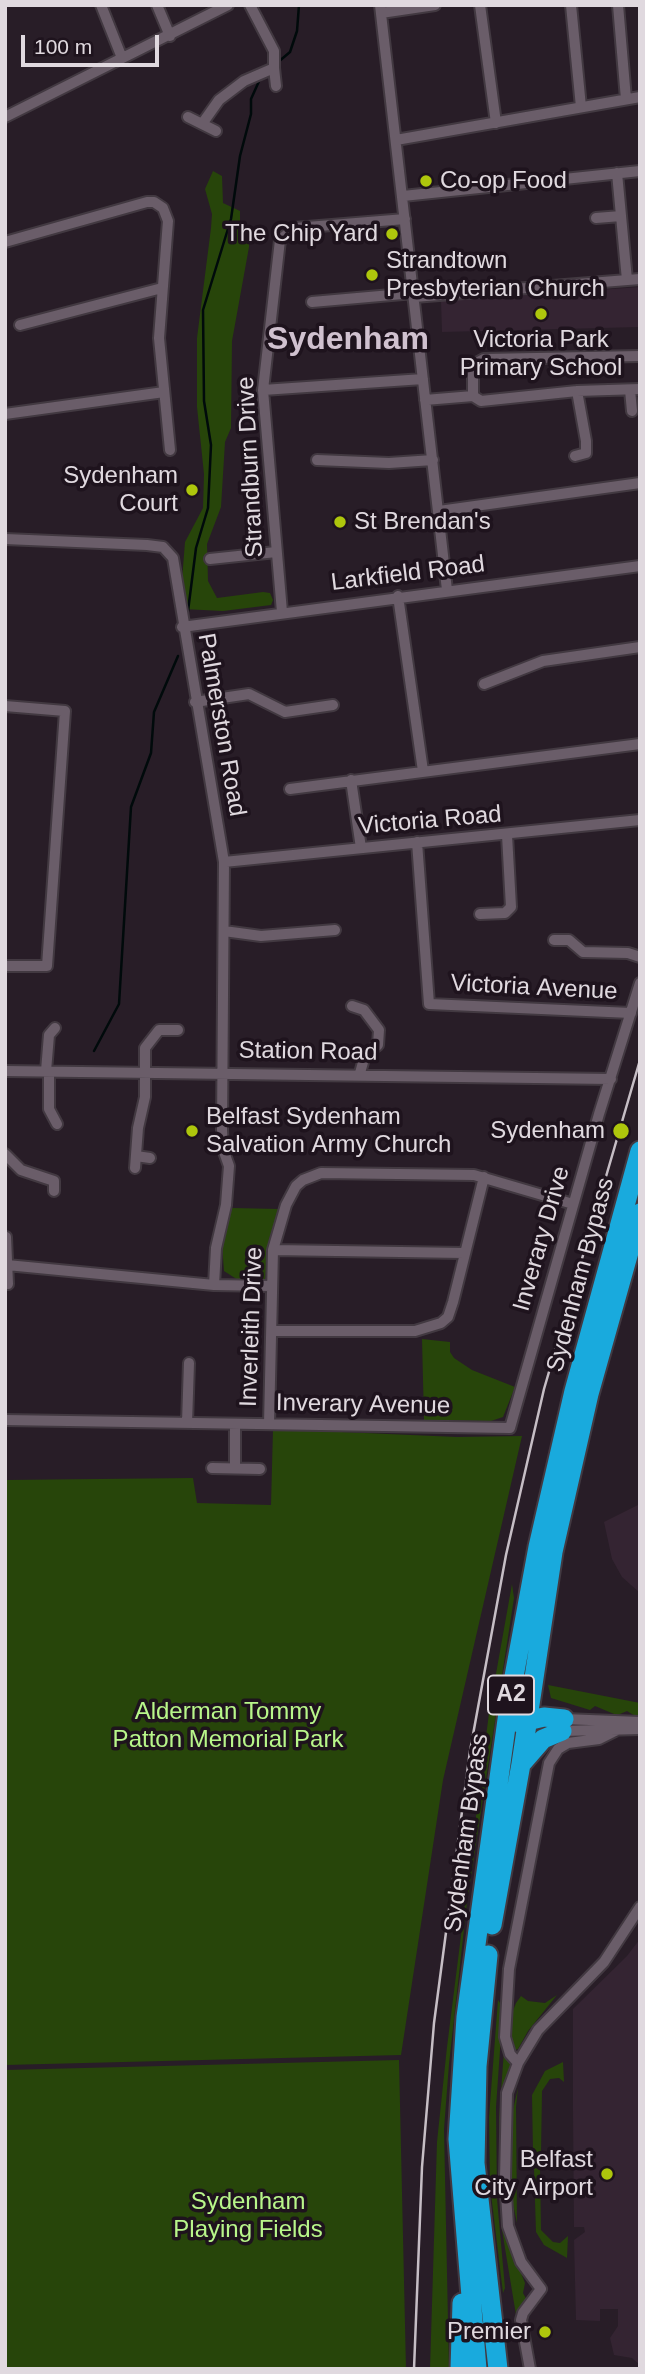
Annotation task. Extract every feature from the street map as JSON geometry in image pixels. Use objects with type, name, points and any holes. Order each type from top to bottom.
[{"type":"highway","name":"Sydenham Bypass","points":[[477,2369],[458,2139],[466,2017],[504,1747],[545,1511],[574,1391],[640,1151]]},
{"type":"highway","name":"Sydenham Bypass","points":[[498,2369],[475,2164],[477,2066],[493,1918],[521,1764],[556,1539],[587,1406],[640,1213]]},
{"type":"highway","points":[[535,1676],[542,1701],[559,1722]]},
{"type":"highway","points":[[504,1747],[515,1727],[528,1719],[559,1722]]},
{"type":"highway","points":[[521,1764],[559,1722]]},
{"type":"highway","points":[[460,2369],[463,2277],[468,2252]]},
{"type":"street","points":[[101,5],[122,58]]},
{"type":"street","points":[[158,5],[170,36]]},
{"type":"street","points":[[5,117],[170,36],[216,8],[228,5]]},
{"type":"street","points":[[250,5],[274,51],[276,86]]},
{"type":"street","points":[[435,5],[381,9],[447,590]]},
{"type":"street","points":[[481,5],[496,123]]},
{"type":"street","points":[[571,5],[581,107]]},
{"type":"street","points":[[618,5],[626,99]]},
{"type":"street","points":[[202,124],[219,100],[244,81],[274,68]]},
{"type":"street","points":[[396,140],[640,97]]},
{"type":"street","points":[[188,117],[216,131]]},
{"type":"street","points":[[403,196],[640,171]]},
{"type":"street","points":[[617,173],[627,280]]},
{"type":"street","points":[[5,242],[154,202],[163,208],[168,221],[159,338],[170,450]]},
{"type":"street","points":[[596,218],[621,216]]},
{"type":"street","name":"Strandburn Drive","points":[[282,612],[263,390],[278,246],[283,235],[295,228],[405,219]]},
{"type":"street","points":[[312,302],[640,279]]},
{"type":"street","points":[[20,325],[162,288]]},
{"type":"street","points":[[473,396],[473,365],[484,359],[640,356]]},
{"type":"street","points":[[263,390],[423,379]]},
{"type":"street","points":[[425,400],[473,396],[481,401],[577,391],[635,390],[632,411]]},
{"type":"street","points":[[575,457],[586,453],[577,391]]},
{"type":"street","points":[[5,414],[164,392]]},
{"type":"street","points":[[317,460],[389,463],[433,460]]},
{"type":"street","points":[[439,511],[640,483]]},
{"type":"street","name":"Palmerston Road","points":[[5,539],[163,547],[170,552],[174,565],[182,627],[224,862],[223,1149],[229,1166],[226,1205],[216,1248],[214,1285]]},
{"type":"street","points":[[210,559],[276,552]]},
{"type":"street","name":"Larkfield Road","points":[[182,627],[398,596],[640,566]]},
{"type":"street","points":[[398,596],[423,771]]},
{"type":"street","points":[[484,684],[543,661],[640,647]]},
{"type":"street","points":[[195,702],[249,694],[285,712],[333,705]]},
{"type":"street","points":[[5,706],[65,711],[47,966],[5,966]]},
{"type":"street","points":[[290,789],[640,744]]},
{"type":"street","points":[[351,780],[360,848]]},
{"type":"street","name":"Victoria Road","points":[[224,862],[640,820]]},
{"type":"street","points":[[480,914],[505,913],[511,907],[508,835]]},
{"type":"street","name":"Victoria Avenue","points":[[417,842],[429,1004],[631,1013]]},
{"type":"street","points":[[224,931],[261,936],[335,930]]},
{"type":"street","points":[[555,940],[569,940],[583,952],[628,953],[640,957]]},
{"type":"street","name":"Inverary Drive","points":[[510,1427],[640,983]]},
{"type":"street","points":[[352,1006],[366,1005],[377,1024],[379,1035],[378,1045],[362,1060],[360,1073]]},
{"type":"street","points":[[55,1028],[49,1035],[48,1071],[49,1109],[57,1124]]},
{"type":"street","points":[[150,1158],[136,1162],[145,1102],[145,1048],[159,1030],[178,1030]]},
{"type":"street","name":"Station Road","points":[[5,1071],[360,1073],[611,1079]]},
{"type":"street","points":[[5,1154],[21,1170],[54,1181],[54,1191]]},
{"type":"street","name":"Inverleith Drive","points":[[269,1424],[273,1250],[286,1205],[296,1186],[313,1175],[462,1174],[484,1177],[573,1205]]},
{"type":"street","points":[[272,1331],[415,1332],[432,1329],[450,1311],[484,1177]]},
{"type":"street","points":[[6,1237],[8,1284]]},
{"type":"street","points":[[273,1250],[464,1253]]},
{"type":"street","points":[[7,1265],[214,1285],[271,1286]]},
{"type":"street","points":[[95,1274],[96,1286]]},
{"type":"street","points":[[187,1423],[188,1363]]},
{"type":"street","name":"Inverary Avenue","points":[[5,1420],[510,1427]]},
{"type":"street","points":[[235,1423],[235,1468]]},
{"type":"street","points":[[212,1468],[260,1469]]},
{"type":"street","points":[[559,1722],[640,1722]]},
{"type":"street","points":[[559,1722],[617,1730],[640,1730]]},
{"type":"street","points":[[518,2063],[510,2054],[505,2037],[509,1969],[549,1763],[558,1749],[568,1743],[598,1739],[617,1730]]},
{"type":"street","points":[[530,2369],[521,2320],[523,2313],[541,2289],[521,2262],[508,2226],[505,2115],[508,2093],[518,2063],[538,2030],[604,1962],[640,1907]]},
{"type":"shaded area","name":"Victoria Park Primary School","points":[[640,287],[640,327],[442,332],[441,301]]},
{"type":"shaded area","points":[[640,1504],[640,1593],[622,1577],[612,1559],[604,1522]]},
{"type":"shaded area","points":[[640,1939],[640,2365],[632,2358],[614,2355],[610,2338],[618,2326],[618,2309],[600,2309],[600,2321],[576,2320],[574,2240],[585,2232],[584,2227],[574,2227],[573,2009],[627,1956]]},
{"type":"green space","points":[[213,171],[222,176],[223,203],[240,211],[240,228],[242,235],[249,239],[249,247],[232,341],[231,428],[225,442],[221,507],[207,544],[208,581],[217,598],[263,592],[270,593],[273,600],[271,605],[223,611],[183,609],[182,580],[185,542],[203,508],[204,474],[197,407],[197,338],[212,214],[205,189]]},
{"type":"green space","points":[[232,1208],[279,1209],[269,1239],[265,1281],[238,1280],[224,1271],[222,1245]]},
{"type":"green space","points":[[422,1339],[450,1342],[450,1352],[454,1358],[472,1370],[515,1387],[503,1417],[491,1421],[424,1420]]},
{"type":"green space","name":"Alderman Tommy Patton Memorial Park","points":[[273,1429],[457,1437],[522,1436],[443,1780],[401,2055],[5,2065],[5,1480],[193,1478],[197,1503],[271,1505]]},
{"type":"green space","points":[[512,1584],[514,1598],[467,1902],[449,2064],[444,2129],[449,2369],[430,2369],[437,2142],[489,1713]]},
{"type":"green space","points":[[548,1685],[640,1703],[640,1719],[627,1711],[613,1717],[614,1714],[595,1706],[590,1710],[551,1698]]},
{"type":"green space","points":[[557,1995],[528,2031],[518,2049],[513,2051],[509,2021],[521,1996],[528,2001],[545,2003]]},
{"type":"green space","points":[[498,2000],[503,2007],[496,2107],[497,2199],[505,2288],[503,2293],[490,2186],[489,2117]]},
{"type":"green space","points":[[504,2050],[513,2061],[501,2119],[502,2226],[525,2283],[523,2293],[528,2302],[517,2321],[501,2224],[499,2119]]},
{"type":"green space","name":"Sydenham Playing Fields","points":[[399,2060],[406,2369],[5,2369],[5,2070]]},
{"type":"green space","points":[[563,2062],[564,2082],[559,2078],[550,2079],[542,2091],[541,2153],[533,2152],[532,2095],[545,2071]]},
{"type":"green space","points":[[518,2088],[517,2223],[511,2195],[512,2114]]},
{"type":"green space","points":[[534,2168],[540,2168],[541,2230],[553,2242],[560,2243],[568,2236],[567,2258],[544,2245],[536,2232]]},
{"type":"waterway","points":[[277,63],[290,52],[297,31],[299,5]]},
{"type":"waterway","points":[[188,611],[196,548],[208,508],[211,445],[204,401],[203,310],[231,219],[240,156],[251,114],[251,99],[260,79]]},
{"type":"waterway","points":[[94,1051],[119,1004],[131,807],[151,753],[154,712],[178,656]]},
{"type":"railway","points":[[414,2369],[422,2167],[434,2023],[470,1751],[506,1555],[544,1389],[640,1060]]},
{"type":"place","name":"Co-op Food","points":[[426,181]]},
{"type":"place","name":"The Chip Yard","points":[[392,234]]},
{"type":"place","name":"Strandtown Presbyterian Church","points":[[372,275]]},
{"type":"place","name":"Victoria Park Primary School","points":[[541,314]]},
{"type":"place","name":"Sydenham Court","points":[[192,490]]},
{"type":"place","name":"St Brendan's","points":[[340,522]]},
{"type":"place","name":"Belfast Sydenham Salvation Army Church","points":[[192,1131]]},
{"type":"place","name":"Sydenham","points":[[621,1131]]},
{"type":"place","name":"Belfast City Airport","points":[[607,2174]]},
{"type":"place","name":"Premier","points":[[545,2332]]},
{"type":"district","name":"Sydenham","points":[[348,340]]}]
